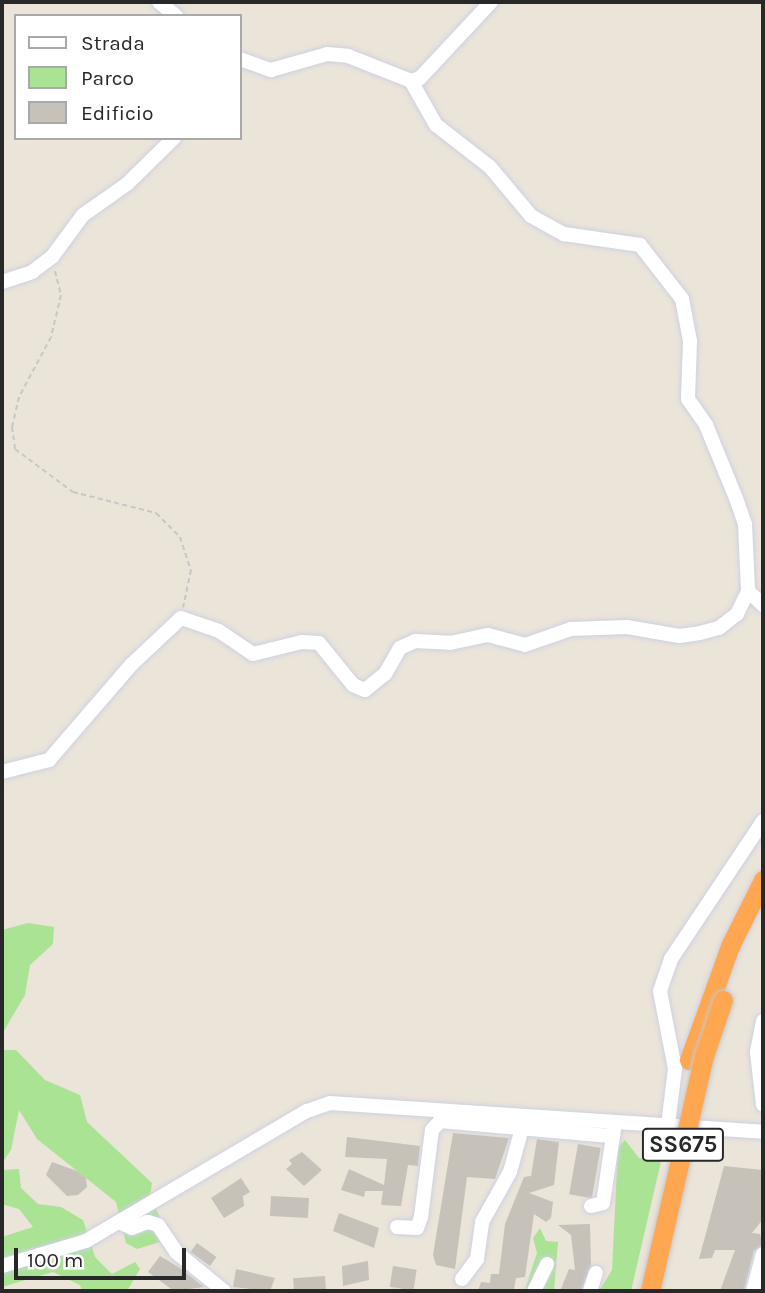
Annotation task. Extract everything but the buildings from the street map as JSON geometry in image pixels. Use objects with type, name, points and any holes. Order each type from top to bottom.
[{"type":"highway","name":"SS675","points":[[650,1291],[717,998],[763,880]]},
{"type":"highway","name":"SS675","points":[[637,1291],[689,1060],[763,903]]},
{"type":"street","points":[[159,2],[174,14]]},
{"type":"street","points":[[242,60],[271,70],[327,54],[348,57],[411,81],[420,78],[491,2]]},
{"type":"street","points":[[2,772],[49,760],[132,664],[181,618],[219,631],[253,653],[302,642],[319,643],[353,685],[365,690],[386,674],[400,648],[415,641],[450,643],[488,635],[525,645],[571,629],[627,627],[679,636],[719,628],[737,614],[748,591],[745,524],[715,446],[688,399],[691,341],[681,299],[640,245],[564,234],[531,216],[490,167],[436,125],[411,81]]},
{"type":"street","points":[[2,282],[32,272],[52,257],[83,215],[127,184],[172,140]]},
{"type":"street","points":[[748,591],[763,605]]},
{"type":"street","points":[[668,1125],[675,1069],[660,991],[671,959],[763,821]]},
{"type":"street","points":[[763,1021],[757,1052],[763,1105]]},
{"type":"street","points":[[2,1266],[86,1241],[307,1111],[330,1103],[615,1128]]},
{"type":"street","points":[[397,1227],[417,1228],[421,1217],[432,1129],[440,1121],[522,1128],[668,1125],[763,1132]]},
{"type":"street","points":[[462,1279],[477,1259],[482,1222],[510,1172],[522,1128]]},
{"type":"street","points":[[591,1206],[603,1203],[615,1128]]},
{"type":"street","points":[[119,1222],[132,1228],[148,1222],[158,1225],[176,1252],[224,1291]]},
{"type":"street","points":[[753,1291],[763,1254]]},
{"type":"street","points":[[534,1291],[547,1264]]},
{"type":"street","points":[[590,1291],[596,1273]]},
{"type":"path","points":[[52,257],[61,295],[51,337],[19,397],[12,427],[15,449],[73,492],[156,513],[180,537],[191,570],[181,618]]},
{"type":"green space","points":[[28,923],[54,927],[53,944],[30,965],[25,995],[2,1034],[2,930]]},
{"type":"green space","points":[[2,1050],[16,1050],[45,1080],[80,1095],[87,1122],[152,1183],[150,1196],[162,1222],[160,1242],[137,1249],[126,1243],[116,1202],[37,1139],[19,1110],[11,1150],[2,1163]]},
{"type":"green space","points":[[625,1140],[639,1158],[662,1157],[631,1291],[599,1291],[612,1270],[618,1147]]},
{"type":"green space","points":[[19,1169],[21,1188],[38,1204],[61,1207],[83,1220],[95,1257],[112,1274],[135,1262],[140,1269],[127,1291],[82,1291],[80,1285],[53,1272],[2,1287],[2,1237],[33,1227],[19,1209],[2,1204],[2,1170]]},
{"type":"green space","points":[[540,1228],[546,1241],[558,1242],[554,1291],[528,1291],[526,1287],[537,1253],[533,1238]]}]
